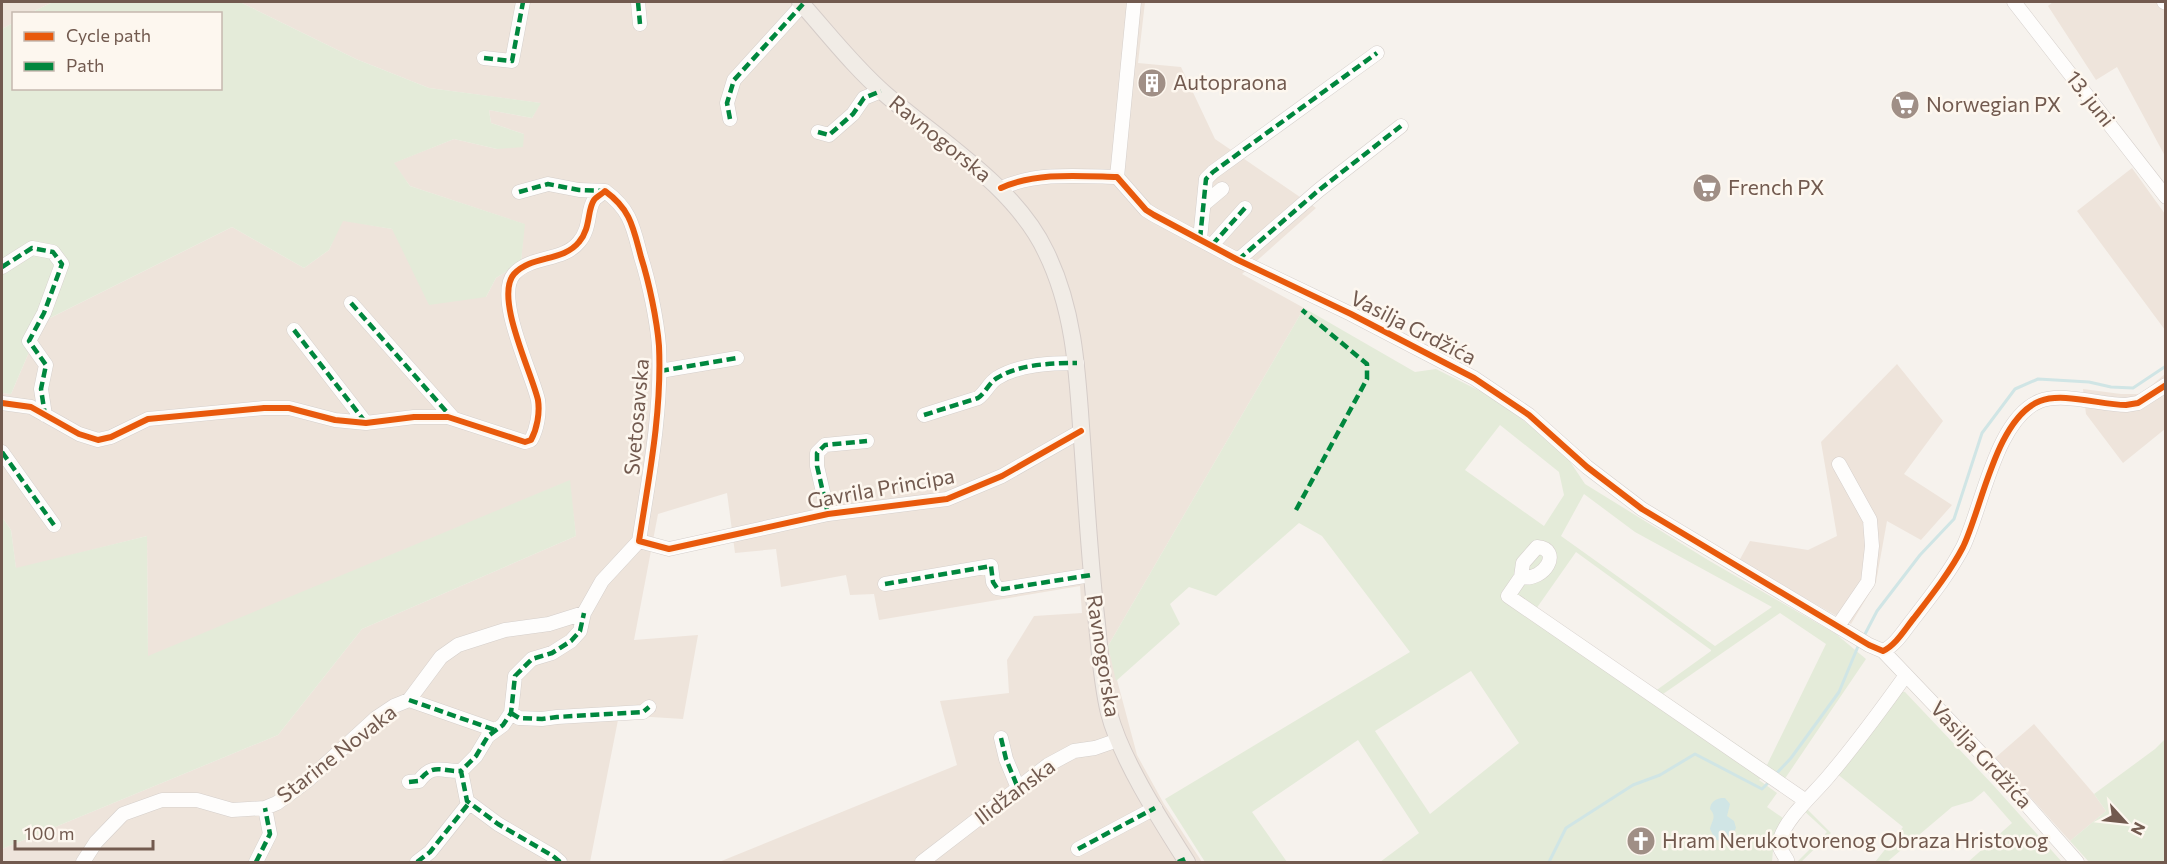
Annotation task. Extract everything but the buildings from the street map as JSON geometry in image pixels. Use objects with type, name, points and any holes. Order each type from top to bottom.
[{"type":"main road","name":"Ravnogorska","points":[[801,3],[881,91],[1000,188],[1034,229],[1046,251],[1069,314],[1077,363],[1091,575],[1102,679],[1109,714],[1118,740],[1183,861]]},
{"type":"street","points":[[484,57],[512,61],[523,2]]},
{"type":"street","points":[[638,2],[640,24]]},
{"type":"street","points":[[1000,188],[1016,181],[1033,179],[1078,176],[1117,177],[1134,2]]},
{"type":"street","name":"13. juni","points":[[2014,2],[2166,197]]},
{"type":"street","points":[[730,118],[727,103],[734,80],[801,3]]},
{"type":"street","points":[[1206,242],[1204,204],[1206,179],[1213,171],[1377,53]]},
{"type":"street","points":[[818,132],[829,135],[854,114],[864,98],[881,91]]},
{"type":"street","points":[[1239,260],[1319,190],[1401,126]]},
{"type":"street","name":"Vasilja Grdžića","points":[[1117,177],[1146,210],[1239,260],[1351,314],[1474,378],[1528,416],[1587,467],[1642,509],[1882,651],[1990,763],[2077,862]]},
{"type":"street","points":[[519,192],[548,184],[579,190],[604,191]]},
{"type":"street","points":[[1204,204],[1222,189]]},
{"type":"street","points":[[2,403],[31,407],[79,434],[98,440],[111,437],[148,419],[264,408],[289,408],[335,420],[366,423],[414,417],[453,418],[525,442],[531,440],[537,422],[538,402],[508,299],[508,283],[515,272],[531,264],[566,254],[578,243],[589,224],[594,200],[604,191]]},
{"type":"street","name":"Svetosavska","points":[[604,191],[623,206],[634,233],[645,270],[659,343],[660,371],[655,445],[639,542]]},
{"type":"street","points":[[1206,242],[1245,208]]},
{"type":"street","points":[[2,267],[33,248],[53,252],[62,264],[44,313],[29,342],[46,365],[41,389],[45,415]]},
{"type":"street","points":[[351,303],[453,418]]},
{"type":"street","points":[[294,330],[366,423]]},
{"type":"street","name":"Svetosavska","points":[[660,371],[737,358]]},
{"type":"street","points":[[924,415],[978,398],[998,377],[1046,363],[1077,363]]},
{"type":"street","points":[[1882,651],[1893,644],[1925,604],[1961,550],[1969,533],[1989,471],[2004,441],[2024,411],[2048,398],[2126,405],[2138,403],[2166,385]]},
{"type":"street","name":"Gavrila Principa","points":[[639,542],[669,549],[828,514],[947,499],[1002,476],[1081,431]]},
{"type":"street","name":"Gavrila Principa","points":[[828,514],[817,453],[825,446],[867,441]]},
{"type":"street","points":[[2,452],[54,525]]},
{"type":"street","points":[[1839,464],[1870,520],[1872,546],[1868,582],[1841,628]]},
{"type":"street","points":[[461,771],[476,756],[488,736],[503,725],[510,713],[515,676],[532,659],[552,653],[571,641],[580,631],[584,613],[602,580],[639,542]]},
{"type":"street","name":"Ravnogorska","points":[[885,584],[991,566],[993,582],[997,588],[1003,589],[1091,575]]},
{"type":"street","points":[[1521,576],[1508,596],[1806,801]]},
{"type":"street","name":"Starine Novaka","points":[[83,862],[96,842],[123,814],[162,800],[196,800],[232,810],[265,808],[277,803],[307,781],[376,718],[394,706],[409,700],[441,657],[458,645],[505,630],[549,624],[584,613]]},
{"type":"street","points":[[1785,862],[1787,860],[1779,846],[1780,839],[1797,811],[1870,726],[1906,675]]},
{"type":"street","name":"Starine Novaka","points":[[409,700],[495,730]]},
{"type":"street","points":[[510,713],[519,718],[542,720],[557,717],[643,712],[649,707]]},
{"type":"street","points":[[1001,738],[1006,759],[1018,788]]},
{"type":"street","name":"Ilidžanska","points":[[922,862],[1048,765],[1074,751],[1095,748],[1118,740]]},
{"type":"street","points":[[409,783],[420,781],[426,772],[433,770],[461,771]]},
{"type":"street","points":[[461,771],[466,801],[498,824],[560,862]]},
{"type":"street","points":[[417,862],[430,852],[469,803]]},
{"type":"street","name":"Starine Novaka","points":[[256,862],[270,834],[265,808]]},
{"type":"street","points":[[1078,849],[1155,808]]},
{"type":"shaded area","points":[[2,2],[53,2],[32,12],[12,12],[12,24],[2,29]]},
{"type":"shaded area","points":[[240,2],[1145,2],[1138,63],[1181,67],[1215,139],[1316,208],[1242,274],[1304,308],[1108,646],[1137,755],[1164,804],[1202,862],[719,862],[957,765],[940,701],[1009,693],[1007,660],[1034,616],[1082,613],[1080,586],[879,620],[874,594],[850,595],[846,575],[781,587],[776,549],[735,553],[727,493],[658,514],[634,640],[698,635],[683,719],[619,715],[590,862],[2,862],[2,849],[278,735],[362,629],[576,536],[569,481],[148,657],[147,536],[16,569],[11,530],[2,517],[2,393],[11,394],[42,322],[232,227],[304,268],[329,250],[342,220],[392,229],[486,297],[496,278],[521,262],[524,224],[410,186],[393,163],[454,139],[497,149],[524,134],[491,123],[489,110],[532,118],[540,103],[429,88],[356,59]]},
{"type":"shaded area","points":[[2053,2],[2165,2],[2165,156],[2117,67],[2096,80],[2048,6]]},
{"type":"shaded area","points":[[2132,168],[2165,214],[2165,330],[2077,211]]},
{"type":"shaded area","points":[[1897,364],[1943,421],[1904,474],[1952,505],[1921,540],[1887,521],[1876,582],[1851,624],[1739,561],[1750,541],[1808,550],[1837,536],[1821,442]]},
{"type":"shaded area","points":[[2165,374],[2165,429],[2123,463],[2086,414],[2083,389],[2141,394]]},
{"type":"shaded area","points":[[2034,724],[2106,811],[2070,841],[1995,758]]},
{"type":"shaded area","points":[[1725,798],[1730,804],[1727,816],[1734,821],[1736,828],[1731,837],[1721,842],[1715,839],[1710,829],[1714,816],[1710,809],[1713,802]]},
{"type":"green space","points":[[53,2],[240,2],[356,59],[429,88],[541,103],[532,118],[489,110],[491,123],[524,134],[523,147],[497,149],[454,139],[394,163],[410,186],[525,224],[521,262],[496,278],[486,297],[429,305],[392,229],[343,221],[329,250],[304,268],[232,227],[42,322],[11,394],[2,393],[2,29],[12,24],[12,90],[222,90],[222,12],[32,12]]},
{"type":"green space","points":[[1304,308],[1415,372],[1436,369],[1494,398],[1563,451],[1585,484],[1708,560],[1836,634],[1866,659],[1784,780],[1769,770],[1759,780],[1777,793],[1767,807],[1783,818],[1774,838],[1772,862],[1380,862],[1419,833],[1358,740],[1252,812],[1287,862],[1205,862],[1165,799],[1410,652],[1322,536],[1299,523],[1216,596],[1189,587],[1170,604],[1180,624],[1116,681],[1108,646]],"holes":[[[1500,425],[1559,472],[1564,495],[1544,526],[1465,470]],[[1584,494],[1635,532],[1772,607],[1715,646],[1561,536]],[[1576,552],[1711,651],[1654,692],[1536,609]],[[1780,613],[1826,644],[1767,765],[1663,694]],[[1471,671],[1519,743],[1430,814],[1375,731]]]},
{"type":"green space","points":[[570,480],[576,536],[362,629],[278,735],[2,849],[2,517],[11,530],[16,568],[147,536],[148,656]]},
{"type":"green space","points":[[1898,691],[1905,692],[2062,862],[1968,862],[2012,823],[1984,791],[1972,801],[1952,807],[1887,862],[1875,862],[1903,827],[1836,773],[1806,808],[1831,833],[1801,862],[1797,862],[1827,832],[1802,809]]},
{"type":"green space","points":[[2165,739],[2165,862],[2089,862],[2070,841],[2106,811],[2094,794]]},
{"type":"waterway","points":[[1864,636],[1877,611],[1920,555],[1954,519],[1982,433],[2015,389],[2038,379],[2089,382],[2111,387],[2133,388],[2166,366]]},
{"type":"waterway","points":[[1776,774],[1791,758],[1839,692],[1859,644]]},
{"type":"waterway","points":[[1549,862],[1566,828],[1633,785],[1660,775],[1695,754],[1762,789],[1770,781]]},
{"type":"marked path","points":[[484,58],[512,61],[523,2]]},
{"type":"marked path","points":[[638,2],[640,24]]},
{"type":"marked path","points":[[730,119],[727,103],[734,80],[803,4]]},
{"type":"marked path","points":[[1200,239],[1206,179],[1377,53]]},
{"type":"marked path","points":[[818,132],[829,135],[853,114],[864,98],[881,91]]},
{"type":"marked path","points":[[1238,260],[1319,190],[1401,126]]},
{"type":"marked path","points":[[519,192],[548,184],[579,190],[605,191]]},
{"type":"marked path","points":[[1212,245],[1245,208]]},
{"type":"marked path","points":[[2,267],[32,248],[53,252],[62,264],[44,313],[29,341],[46,365],[41,389],[45,415]]},
{"type":"marked path","points":[[351,303],[452,418]]},
{"type":"marked path","points":[[1296,510],[1367,379],[1367,364],[1302,310]]},
{"type":"marked path","points":[[294,330],[366,423]]},
{"type":"marked path","points":[[660,371],[737,358]]},
{"type":"marked path","points":[[924,415],[978,398],[994,380],[1006,373],[1025,367],[1077,363]]},
{"type":"marked path","points":[[828,514],[817,466],[817,453],[825,445],[867,441]]},
{"type":"marked path","points":[[2,452],[54,525]]},
{"type":"marked path","points":[[885,584],[991,566],[993,582],[997,588],[1003,589],[1091,575]]},
{"type":"marked path","points":[[560,862],[498,824],[467,801],[461,771],[476,756],[488,736],[503,725],[511,713],[515,676],[532,659],[552,653],[571,641],[580,631],[584,613]]},
{"type":"marked path","points":[[409,700],[495,730]]},
{"type":"marked path","points":[[511,713],[519,718],[542,719],[643,712],[649,707]]},
{"type":"marked path","points":[[1001,738],[1006,759],[1018,788]]},
{"type":"marked path","points":[[409,782],[419,781],[433,770],[461,771]]},
{"type":"marked path","points":[[417,862],[430,852],[469,803]]},
{"type":"marked path","points":[[256,862],[270,834],[265,808]]},
{"type":"marked path","points":[[1078,849],[1155,808]]},
{"type":"marked path","points":[[1178,862],[1185,859]]},
{"type":"cycle path","points":[[1001,188],[1043,177],[1117,177],[1146,210],[1154,215],[1238,260],[1351,314],[1474,378],[1529,415],[1587,467],[1642,509],[1869,645],[1883,651],[1900,636],[1940,584],[1958,556],[1970,530],[2001,444],[2025,411],[2040,401],[2060,398],[2126,405],[2138,403],[2166,385]]},
{"type":"cycle path","points":[[2,403],[31,407],[79,434],[98,440],[111,437],[148,419],[264,408],[289,408],[335,420],[366,423],[414,417],[448,417],[525,442],[531,440],[538,421],[538,400],[511,317],[508,300],[509,285],[514,274],[521,268],[564,253],[579,242],[583,237],[592,204],[605,191],[626,212],[633,228],[650,289],[659,346],[657,420],[639,541],[669,549],[828,514],[947,499],[1002,476],[1081,431]]},
{"type":"place","name":"Autopraona","points":[[1152,83]]},
{"type":"place","name":"Norwegian PX","points":[[1905,105]]},
{"type":"place","name":"French PX","points":[[1707,188]]},
{"type":"place","name":"Hram Nerukotvorenog Obraza Hristovog","points":[[1641,841]]}]
